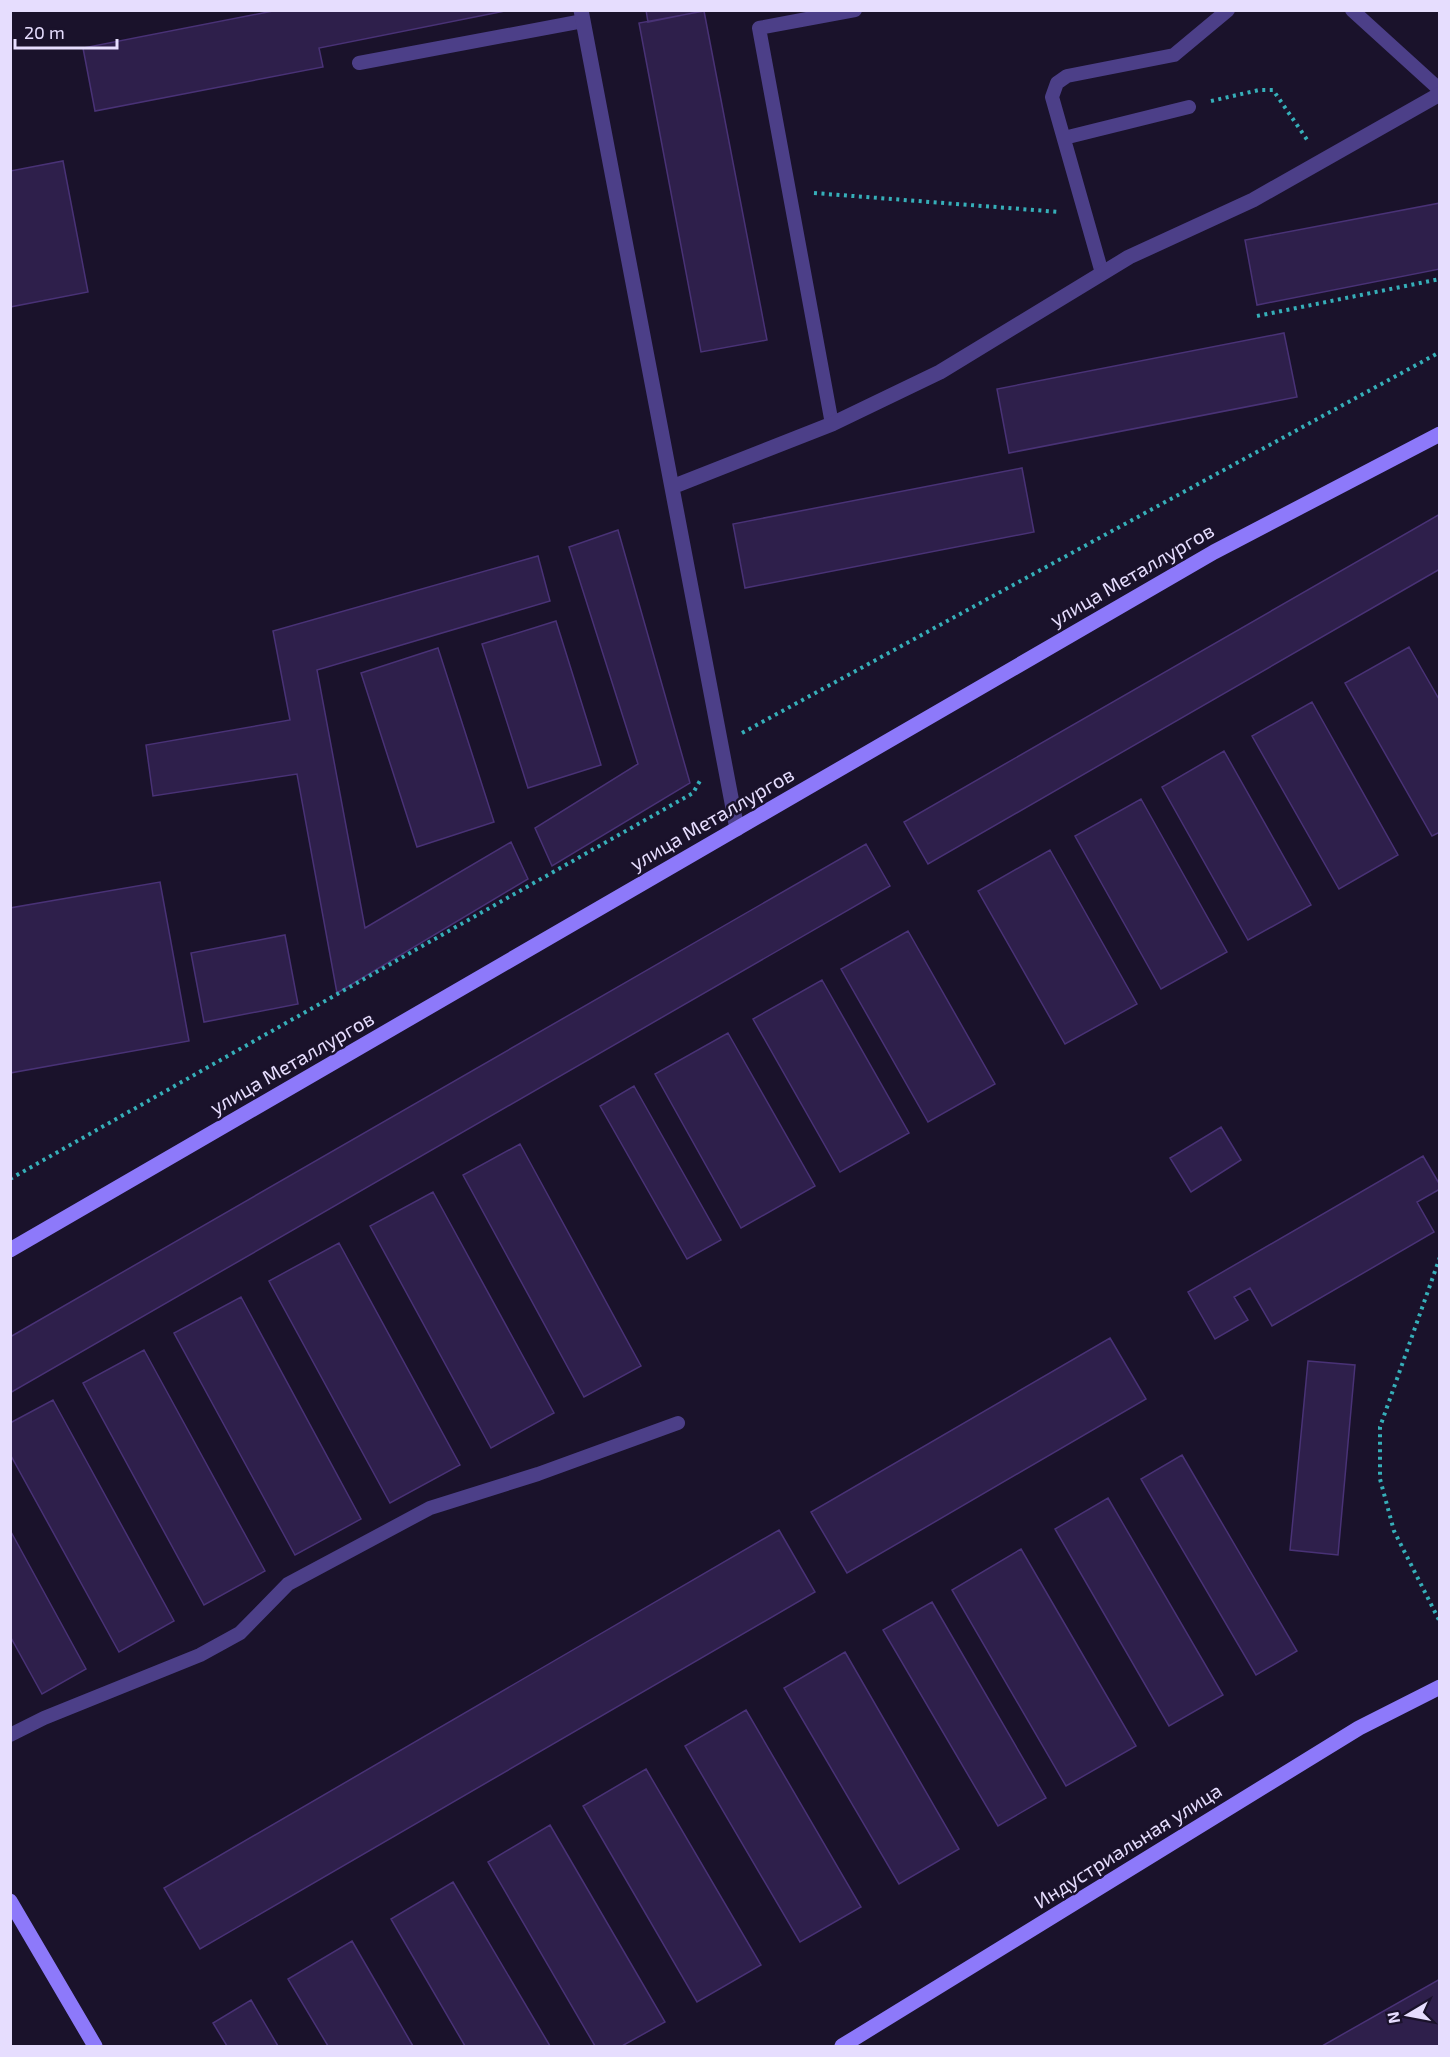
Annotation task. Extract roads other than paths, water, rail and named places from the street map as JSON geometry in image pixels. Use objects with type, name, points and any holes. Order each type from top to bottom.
[{"type":"street","points":[[582,16],[737,830]]},
{"type":"street","points":[[672,487],[832,424],[940,372],[1129,256],[1253,200],[1440,92]]},
{"type":"street","name":"улица Металлургов","points":[[10,1250],[1214,552],[1440,434]]},
{"type":"street","name":"Индустриальная улица","points":[[842,2046],[1359,1728],[1440,1688]]},
{"type":"street","points":[[10,1901],[95,2046]]},
{"type":"lane","points":[[832,424],[759,28],[855,10]]},
{"type":"lane","points":[[1102,273],[1052,98],[1057,83],[1066,76],[1174,56],[1228,10]]},
{"type":"lane","points":[[1352,10],[1440,92]]},
{"type":"lane","points":[[358,63],[582,16]]},
{"type":"lane","points":[[1064,138],[1189,107]]},
{"type":"lane","points":[[10,1735],[44,1718],[200,1655],[240,1633],[288,1584],[430,1508],[538,1474],[678,1423]]}]
